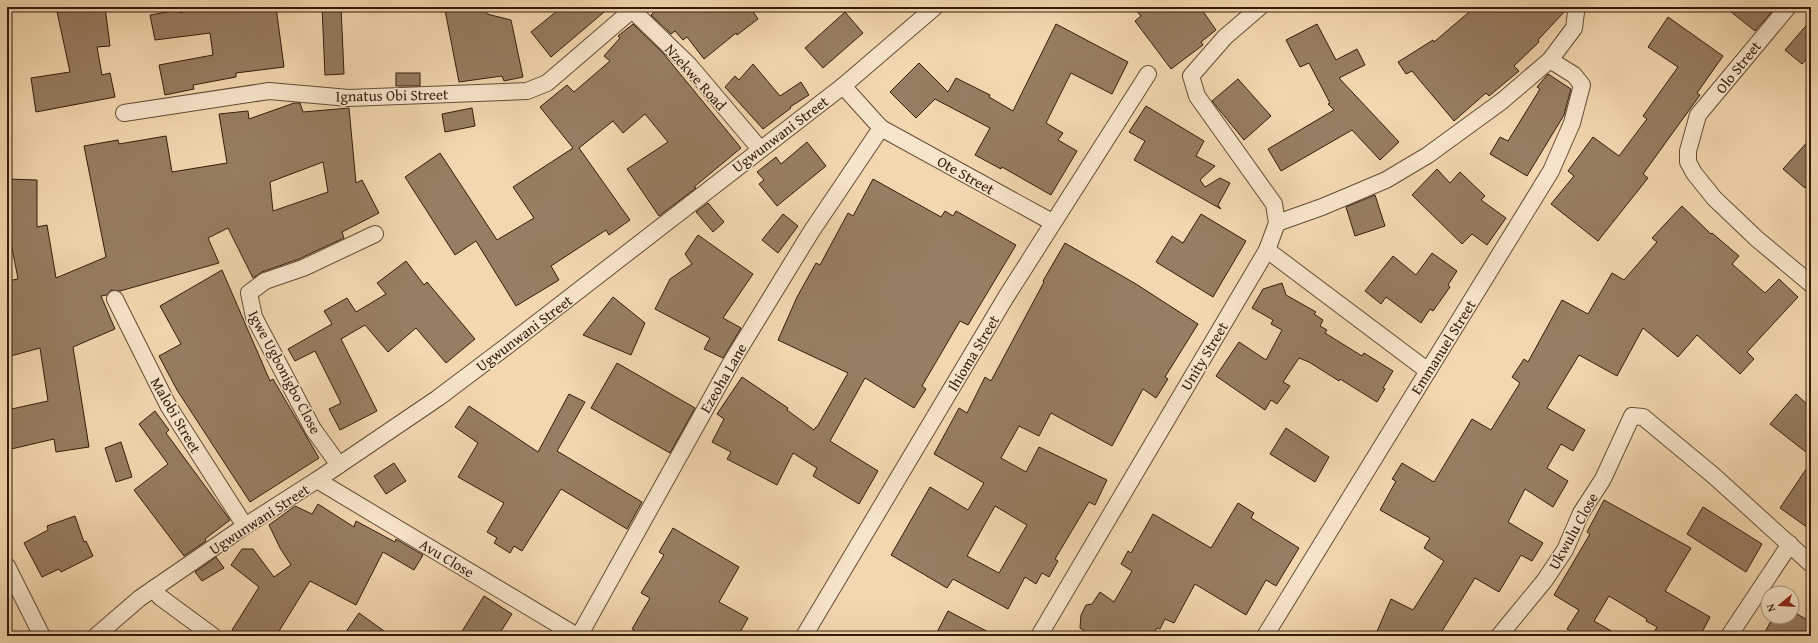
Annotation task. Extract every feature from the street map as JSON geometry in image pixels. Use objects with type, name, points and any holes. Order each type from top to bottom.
[{"type":"street","name":"Ugwunwani Street","points":[[96,636],[121,613],[154,589],[245,526],[317,480],[438,398],[843,86],[935,7]]},
{"type":"street","points":[[1260,7],[1225,37],[1191,76],[1197,96],[1274,204],[1277,223],[1322,207],[1386,180],[1428,155],[1502,101],[1550,60],[1574,28],[1576,12],[1574,7]]},
{"type":"street","name":"Olo Street","points":[[1788,7],[1698,115],[1688,151],[1688,162],[1694,173],[1714,198],[1739,222],[1811,284]]},
{"type":"street","name":"Ignatus Obi Street","points":[[124,113],[269,91],[349,98],[527,91],[547,83],[631,8]]},
{"type":"street","name":"Nzekwe Road","points":[[631,8],[689,65],[760,149]]},
{"type":"street","name":"Emmanuel Street","points":[[1265,636],[1551,171],[1572,123],[1582,86],[1574,75],[1550,60]]},
{"type":"street","name":"Ihioma Street","points":[[804,636],[1052,222],[1148,74]]},
{"type":"street","name":"Ote Street","points":[[843,86],[880,128],[1052,222]]},
{"type":"street","name":"Ezeoha Lane","points":[[578,636],[732,361],[811,232],[880,128]]},
{"type":"street","name":"Unity Street","points":[[1038,636],[1267,250],[1277,223]]},
{"type":"street","name":"Igwe Ugbonigbo Close","points":[[339,465],[313,429],[257,324],[252,310],[249,294],[265,281],[303,268],[375,234]]},
{"type":"street","points":[[1267,250],[1428,371]]},
{"type":"street","name":"Malobi Street","points":[[115,299],[169,407],[245,526]]},
{"type":"street","name":"Ukwulu Close","points":[[1500,636],[1545,580],[1564,550],[1581,513],[1603,479],[1632,416],[1643,417],[1790,544]]},
{"type":"street","name":"Avu Close","points":[[317,480],[578,636]]},
{"type":"street","points":[[1729,636],[1790,544],[1811,564]]},
{"type":"street","points":[[7,566],[31,618],[42,636]]},
{"type":"street","points":[[154,589],[160,597],[213,636]]},
{"type":"building","points":[[56,7],[105,7],[110,46],[97,47],[102,75],[110,73],[115,97],[36,112],[31,78],[70,72]]},
{"type":"building","points":[[200,7],[276,7],[284,67],[236,73],[236,77],[193,85],[194,89],[165,95],[159,65],[213,55],[210,33],[155,40],[150,15],[179,10],[180,13]]},
{"type":"building","points":[[322,7],[341,7],[344,74],[325,75]]},
{"type":"building","points":[[460,7],[485,7],[487,14],[511,20],[523,77],[504,81],[502,76],[459,82],[445,10]]},
{"type":"building","points":[[562,7],[610,7],[551,57],[531,32]]},
{"type":"building","points":[[660,7],[750,7],[758,19],[737,35],[736,33],[704,59],[687,37],[683,40],[675,31],[671,34],[651,15]]},
{"type":"building","points":[[1133,7],[1200,7],[1216,30],[1201,42],[1203,45],[1171,69],[1135,21],[1141,16]]},
{"type":"building","points":[[1475,7],[1565,7],[1565,11],[1538,40],[1539,42],[1514,66],[1519,71],[1489,96],[1486,93],[1454,121],[1412,71],[1406,74],[1398,62],[1433,40],[1434,42]]},
{"type":"building","points":[[1725,7],[1776,7],[1755,31]]},
{"type":"building","points":[[845,12],[863,33],[823,68],[805,48]]},
{"type":"building","points":[[1668,17],[1723,56],[1697,93],[1700,95],[1643,174],[1648,178],[1598,241],[1551,204],[1574,176],[1568,171],[1593,137],[1619,156],[1647,119],[1643,116],[1678,67],[1648,47]]},
{"type":"building","points":[[1811,20],[1811,54],[1802,64],[1785,50]]},
{"type":"building","points":[[633,24],[663,53],[741,148],[694,187],[696,188],[659,216],[627,169],[668,142],[645,114],[623,133],[613,121],[579,148],[630,220],[609,235],[606,230],[551,266],[559,280],[516,306],[476,241],[455,255],[405,177],[440,153],[497,240],[534,218],[513,187],[573,148],[540,107],[567,85],[574,92],[610,61],[604,56],[620,38],[618,36]]},
{"type":"building","points":[[1056,24],[1128,62],[1112,94],[1071,73],[1046,123],[1063,133],[1058,140],[1077,151],[1051,195],[1002,167],[1001,169],[975,155],[990,128],[935,99],[916,118],[890,92],[919,63],[948,92],[956,78],[990,95],[989,97],[1013,111]]},
{"type":"building","points":[[1317,24],[1336,60],[1357,49],[1365,65],[1339,78],[1399,142],[1380,160],[1352,130],[1281,171],[1268,149],[1334,110],[1328,104],[1330,103],[1309,63],[1300,67],[1286,40]]},
{"type":"building","points":[[753,64],[780,96],[801,82],[809,95],[790,107],[791,108],[763,129],[725,87],[735,76],[739,80]]},
{"type":"building","points":[[396,73],[420,73],[420,86],[396,86]]},
{"type":"building","points":[[1548,74],[1571,89],[1564,115],[1527,176],[1490,154],[1500,137],[1508,141],[1540,89],[1537,87]]},
{"type":"building","points":[[1238,79],[1271,116],[1244,140],[1212,101]]},
{"type":"building","points":[[294,103],[300,103],[303,112],[349,108],[356,183],[362,180],[379,213],[342,232],[344,238],[299,259],[262,272],[253,278],[228,228],[208,238],[219,263],[120,291],[111,290],[107,295],[101,296],[115,329],[73,347],[89,447],[56,452],[54,439],[7,450],[7,410],[48,401],[40,348],[7,357],[7,281],[18,279],[7,222],[7,179],[37,180],[37,227],[47,225],[56,278],[106,257],[84,146],[118,140],[119,144],[166,136],[172,172],[227,163],[219,114],[248,111],[249,119]],"holes":[[[323,162],[328,192],[273,211],[270,182]]]},
{"type":"building","points":[[1146,106],[1204,141],[1196,156],[1215,166],[1200,180],[1205,187],[1220,178],[1230,183],[1218,205],[1221,209],[1134,160],[1145,141],[1129,132]]},
{"type":"building","points":[[472,108],[475,126],[445,132],[442,114]]},
{"type":"building","points":[[1811,138],[1811,180],[1805,188],[1783,169]]},
{"type":"building","points":[[807,142],[826,166],[777,206],[759,184],[764,180],[757,172],[776,157],[781,164]]},
{"type":"building","points":[[1437,169],[1450,183],[1460,172],[1485,196],[1481,200],[1506,218],[1487,245],[1472,234],[1462,244],[1412,195]]},
{"type":"building","points":[[873,179],[941,217],[945,211],[953,216],[956,211],[1016,245],[968,325],[960,321],[922,386],[926,389],[914,408],[865,378],[830,441],[878,471],[859,504],[813,476],[817,468],[793,453],[777,485],[727,459],[731,452],[712,442],[724,419],[717,414],[742,377],[788,408],[787,410],[814,430],[817,427],[848,373],[778,340],[797,297],[816,263],[820,265],[848,213],[853,216]]},
{"type":"building","points":[[1375,195],[1385,226],[1355,236],[1346,207]]},
{"type":"building","points":[[708,203],[724,222],[713,232],[696,212]]},
{"type":"building","points":[[1682,206],[1711,234],[1712,233],[1739,256],[1732,264],[1765,293],[1779,279],[1798,297],[1747,352],[1754,359],[1740,374],[1697,335],[1678,357],[1643,328],[1617,376],[1579,355],[1547,408],[1585,430],[1573,451],[1561,444],[1547,468],[1568,481],[1553,507],[1525,489],[1508,522],[1543,543],[1532,561],[1521,555],[1499,592],[1475,578],[1439,636],[1375,636],[1391,599],[1413,610],[1444,561],[1424,548],[1430,538],[1380,510],[1396,481],[1392,479],[1402,463],[1434,482],[1472,419],[1491,430],[1520,383],[1512,377],[1524,359],[1528,362],[1562,300],[1588,314],[1612,273],[1624,280],[1657,242],[1652,238]]},
{"type":"building","points":[[783,214],[798,226],[778,253],[762,240]]},
{"type":"building","points":[[1201,214],[1246,241],[1213,297],[1156,262],[1172,236],[1183,243]]},
{"type":"building","points":[[698,235],[753,274],[723,318],[741,328],[723,358],[704,349],[710,338],[655,309],[670,279],[692,264],[685,254]]},
{"type":"building","points":[[1065,243],[1136,284],[1198,324],[1165,377],[1168,379],[1156,398],[1143,389],[1112,446],[1051,413],[1039,436],[1019,426],[1001,458],[1026,472],[1039,447],[1107,480],[1095,505],[1089,502],[1055,559],[1058,561],[1049,577],[1042,573],[1036,584],[1025,577],[1008,609],[953,579],[947,588],[891,555],[930,487],[968,510],[984,483],[934,454],[959,408],[967,413],[985,377],[991,381],[1044,282],[1043,281]],"holes":[[[995,506],[1027,525],[999,573],[967,556]]]},
{"type":"building","points":[[1432,253],[1457,271],[1448,285],[1450,287],[1433,311],[1430,309],[1421,323],[1386,297],[1381,304],[1365,291],[1393,256],[1416,275]]},
{"type":"building","points":[[406,261],[424,285],[427,282],[475,339],[446,363],[416,328],[388,352],[365,325],[341,339],[377,411],[340,430],[329,409],[341,403],[315,351],[295,361],[288,349],[332,324],[324,311],[347,298],[356,312],[386,294],[377,283]]},
{"type":"building","points":[[222,270],[270,381],[273,379],[319,458],[250,502],[177,390],[159,356],[181,344],[160,306]]},
{"type":"building","points":[[1282,283],[1286,295],[1316,312],[1314,314],[1323,320],[1320,326],[1327,330],[1325,333],[1362,356],[1364,353],[1393,371],[1377,402],[1340,379],[1339,381],[1309,362],[1299,358],[1283,382],[1290,386],[1277,404],[1271,400],[1265,410],[1216,376],[1239,342],[1266,360],[1282,330],[1271,324],[1273,320],[1252,308],[1263,289]]},
{"type":"building","points":[[613,297],[645,323],[631,355],[583,335]]},
{"type":"building","points":[[617,363],[695,408],[670,453],[591,408]]},
{"type":"building","points":[[569,394],[585,402],[557,451],[642,502],[627,529],[561,489],[522,551],[514,546],[510,553],[494,543],[497,538],[487,532],[504,503],[458,477],[478,443],[455,427],[469,406],[538,452]]},
{"type":"building","points":[[1796,394],[1811,408],[1811,456],[1770,424]]},
{"type":"building","points":[[155,411],[169,430],[166,433],[230,520],[205,539],[206,541],[184,556],[134,490],[168,464],[139,424]]},
{"type":"building","points":[[1286,428],[1329,457],[1315,482],[1270,454]]},
{"type":"building","points":[[121,442],[132,477],[116,482],[105,448]]},
{"type":"building","points":[[1811,462],[1811,530],[1780,508]]},
{"type":"building","points":[[394,463],[406,481],[386,494],[374,476]]},
{"type":"building","points":[[1604,500],[1691,548],[1665,591],[1710,617],[1700,636],[1664,636],[1655,631],[1657,627],[1646,621],[1647,619],[1609,596],[1594,621],[1620,636],[1579,636],[1567,629],[1579,610],[1554,595],[1590,534],[1587,532]]},
{"type":"building","points":[[1238,503],[1254,513],[1251,518],[1299,548],[1276,586],[1266,580],[1246,615],[1195,584],[1174,623],[1165,619],[1160,629],[1157,628],[1152,636],[1092,636],[1080,628],[1081,615],[1086,605],[1092,604],[1100,592],[1114,602],[1132,571],[1121,564],[1128,551],[1131,553],[1153,514],[1211,548]]},
{"type":"building","points":[[318,504],[354,527],[356,521],[395,542],[396,539],[423,555],[414,570],[383,552],[356,605],[310,581],[276,636],[242,636],[232,630],[259,587],[231,565],[242,549],[253,549],[274,577],[291,565],[280,548],[269,525],[295,506],[312,514]]},
{"type":"building","points":[[1703,507],[1762,544],[1746,572],[1687,534]]},
{"type":"building","points":[[75,516],[84,542],[86,541],[93,556],[61,572],[59,569],[42,577],[24,543],[48,530],[47,526]]},
{"type":"building","points":[[673,528],[739,567],[719,602],[748,618],[738,636],[645,636],[632,629],[650,598],[641,593],[664,555],[659,552]]},
{"type":"building","points":[[216,557],[224,568],[202,581],[195,572]]},
{"type":"building","points":[[484,596],[512,614],[498,636],[459,636]]},
{"type":"building","points":[[948,611],[996,636],[935,636]]},
{"type":"building","points":[[359,613],[391,636],[343,636]]},
{"type":"building","points":[[1800,616],[1811,622],[1803,636],[1763,636],[1769,625],[1800,625]]}]
